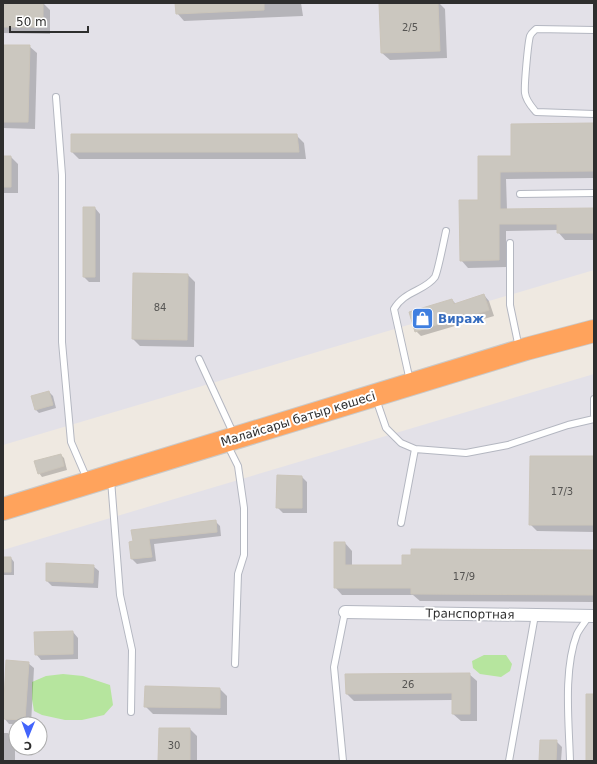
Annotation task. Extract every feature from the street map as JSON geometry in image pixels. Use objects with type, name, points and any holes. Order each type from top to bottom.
[{"type":"highway","name":"Малайсары батыр көшесі","points":[[3,509],[519,351],[594,330]]},
{"type":"street","name":"Транспортная","points":[[345,612],[591,616]]},
{"type":"lane","points":[[594,30],[536,29],[530,35],[528,46],[525,93],[527,100],[536,112],[594,114]]},
{"type":"lane","points":[[56,97],[62,175],[62,350],[71,442],[89,483]]},
{"type":"lane","points":[[520,194],[594,193]]},
{"type":"lane","points":[[411,384],[394,309],[397,303],[403,298],[411,292],[428,284],[435,276],[446,231]]},
{"type":"lane","points":[[510,243],[510,304],[519,351]]},
{"type":"lane","points":[[199,359],[230,440],[238,466],[244,508],[244,555],[238,574],[236,664]]},
{"type":"lane","points":[[374,395],[386,428],[401,443],[415,449],[466,453],[508,445],[568,425],[594,419]]},
{"type":"lane","points":[[594,399],[594,415]]},
{"type":"lane","points":[[401,522],[415,449]]},
{"type":"lane","points":[[110,476],[120,595],[132,650],[131,712]]},
{"type":"lane","points":[[343,761],[334,667],[345,612]]},
{"type":"lane","points":[[509,761],[534,615]]},
{"type":"lane","points":[[570,761],[569,688],[571,658],[577,634],[591,616]]},
{"type":"shaded area","points":[[3,3],[594,3],[594,270],[3,445]]},
{"type":"shaded area","points":[[594,374],[594,761],[3,761],[3,550]]},
{"type":"green space","points":[[484,655],[506,655],[512,664],[510,671],[501,677],[480,674],[473,668],[472,661]]},
{"type":"green space","points":[[63,674],[83,676],[110,685],[113,705],[104,715],[82,720],[65,720],[42,715],[34,711],[32,682],[46,676]]},
{"type":"building","points":[[3,3],[43,3],[43,27],[3,27]]},
{"type":"building","points":[[175,3],[264,3],[264,10],[176,14]]},
{"type":"building","points":[[379,3],[438,3],[440,51],[381,53]]},
{"type":"building","points":[[3,45],[30,45],[28,122],[3,122]]},
{"type":"building","points":[[594,123],[594,171],[500,172],[500,209],[594,208],[594,233],[557,233],[557,224],[499,224],[499,260],[460,261],[459,200],[478,200],[478,156],[511,156],[511,124]]},
{"type":"building","points":[[71,134],[297,134],[299,152],[71,152]]},
{"type":"building","points":[[3,156],[11,156],[11,187],[3,187]]},
{"type":"building","points":[[83,207],[95,207],[95,277],[83,277]]},
{"type":"building","points":[[133,273],[188,274],[187,340],[132,339]]},
{"type":"building","points":[[484,294],[489,310],[460,319],[460,317],[415,332],[409,312],[452,299],[454,304]]},
{"type":"building","points":[[49,391],[53,405],[35,410],[31,396]]},
{"type":"building","points":[[61,454],[64,466],[38,474],[34,461]]},
{"type":"building","points":[[530,456],[594,456],[594,525],[529,525]]},
{"type":"building","points":[[277,475],[302,476],[302,508],[276,508]]},
{"type":"building","points":[[216,520],[217,532],[149,539],[152,557],[131,559],[129,542],[133,541],[131,530]]},
{"type":"building","points":[[334,542],[345,542],[345,565],[402,565],[402,555],[411,555],[411,549],[594,550],[594,595],[411,594],[411,588],[334,588]]},
{"type":"building","points":[[3,557],[11,557],[11,572],[3,572]]},
{"type":"building","points":[[46,563],[94,565],[93,583],[46,581]]},
{"type":"building","points":[[73,631],[73,654],[35,655],[34,632]]},
{"type":"building","points":[[6,660],[29,662],[25,716],[8,716],[8,719],[3,719]]},
{"type":"building","points":[[470,673],[470,714],[452,714],[452,693],[346,694],[345,674]]},
{"type":"building","points":[[145,686],[220,688],[220,708],[144,707]]},
{"type":"building","points":[[586,694],[594,694],[594,761],[586,761]]},
{"type":"building","points":[[159,728],[190,728],[190,761],[158,761]]},
{"type":"building","points":[[540,740],[557,740],[556,761],[539,761]]},
{"type":"place","name":"Вираж","points":[[422,319]]}]
